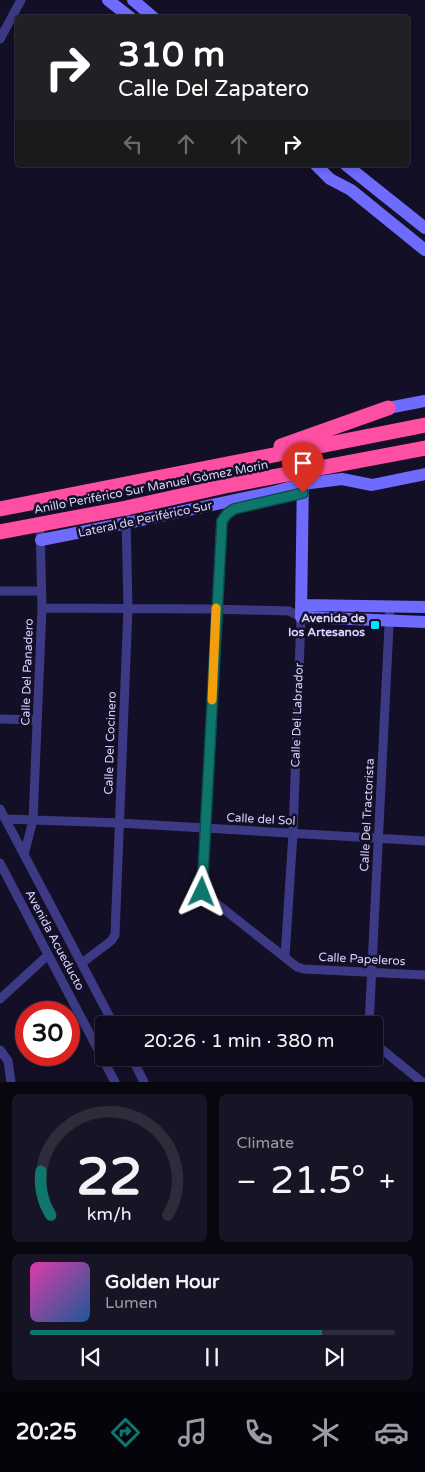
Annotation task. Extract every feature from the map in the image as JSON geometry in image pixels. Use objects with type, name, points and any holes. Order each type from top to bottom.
[{"type":"highway","points":[[230,464],[388,408]]},
{"type":"highway","name":"Anillo Periférico Sur Manuel Gómez Morín","points":[[0,509],[425,426]]},
{"type":"highway","name":"Anillo Periférico Sur Manuel Gómez Morín","points":[[0,532],[40,532],[126,516],[225,486],[303,483],[425,448]]},
{"type":"street","points":[[0,39],[21,0]]},
{"type":"street","points":[[108,0],[126,15]]},
{"type":"street","points":[[133,0],[150,15]]},
{"type":"street","points":[[318,167],[330,178],[351,190],[425,250]]},
{"type":"street","points":[[349,167],[425,228]]},
{"type":"street","points":[[388,408],[425,401]]},
{"type":"street","points":[[285,957],[202,892],[222,521],[234,509],[303,483],[342,479],[372,485],[425,474]]},
{"type":"street","name":"Calle Del Labrador","points":[[285,957],[293,833],[301,611],[303,483]]},
{"type":"street","name":"Calle Del Cocinero","points":[[82,963],[116,935],[128,608],[126,516]]},
{"type":"street","name":"Calle Del Panadero","points":[[24,855],[33,820],[42,608],[40,532]]},
{"type":"street","points":[[0,591],[42,591]]},
{"type":"street","points":[[42,608],[301,611],[390,606],[425,607]]},
{"type":"street","name":"Calle Del Tractorista","points":[[369,1016],[390,606]]},
{"type":"street","points":[[301,611],[389,621],[425,622]]},
{"type":"street","points":[[0,719],[37,720]]},
{"type":"street","name":"Avenida Acueducto","points":[[0,809],[109,1016]]},
{"type":"street","name":"Calle del Sol","points":[[6,819],[119,823],[425,841]]},
{"type":"street","name":"Avenida Acueducto","points":[[0,863],[115,1082]]},
{"type":"street","points":[[0,999],[48,955]]},
{"type":"street","name":"Calle Papeleros","points":[[285,957],[297,967],[304,969],[425,975]]},
{"type":"street","points":[[0,1050],[8,1061],[11,1082]]},
{"type":"street","points":[[383,1050],[422,1082]]},
{"type":"street","points":[[136,1066],[144,1082]]},
{"type":"slow traffic","points":[[212,700],[216,608]]},
{"type":"place","name":"Avenida de los Artesanos","points":[[375,625]]},
{"type":"route","points":[[202,892],[222,521],[234,509],[303,493]]}]
